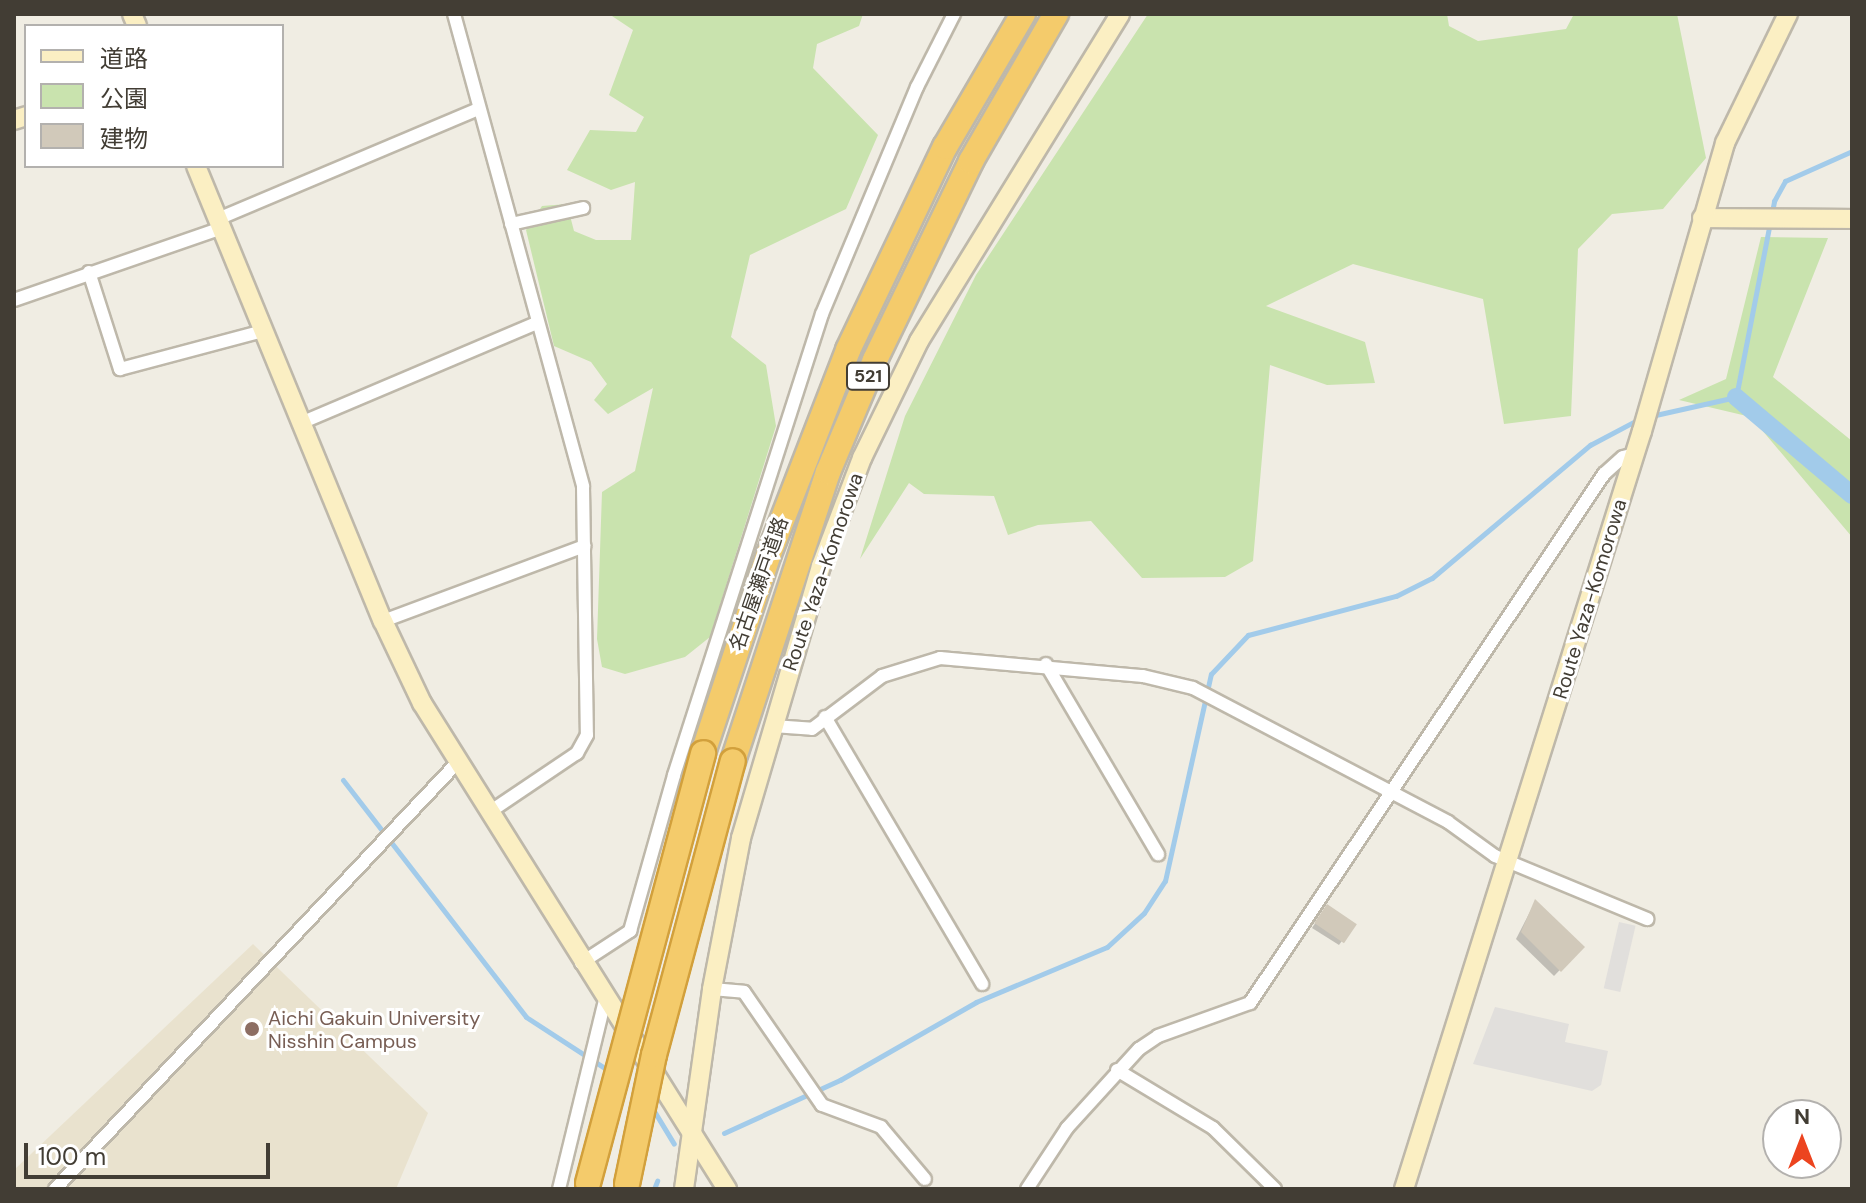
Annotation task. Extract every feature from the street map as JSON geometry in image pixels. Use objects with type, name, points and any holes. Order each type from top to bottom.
[{"type":"highway","name":"名古屋瀬戸道路","points":[[587,1186],[703,753],[769,554],[848,350],[945,147],[1023,14]]},
{"type":"highway","name":"名古屋瀬戸道路","points":[[626,1186],[654,1055],[733,761],[828,472],[875,360],[971,161],[1056,14]]},
{"type":"main road","name":"Route Yaza-Komorowa","points":[[1404,1189],[1635,454],[1725,143],[1788,14]]},
{"type":"main road","name":"Route Yaza-Komorowa","points":[[684,1189],[695,1139],[712,989],[741,838],[821,566],[875,430],[919,341],[1110,16]]},
{"type":"main road","points":[[197,168],[383,621],[422,703],[491,811],[581,963],[727,1189]]},
{"type":"main road","points":[[1702,218],[1852,219]]},
{"type":"street","points":[[454,14],[583,487],[587,735],[577,753],[491,811]]},
{"type":"street","points":[[581,963],[630,931],[674,775],[822,314],[917,87],[954,14]]},
{"type":"street","points":[[14,300],[220,223],[479,109]]},
{"type":"street","points":[[511,224],[583,208]]},
{"type":"street","points":[[89,272],[120,369],[263,331]]},
{"type":"street","points":[[301,423],[537,323]]},
{"type":"street","points":[[1027,1189],[1067,1128],[1117,1070],[1158,1036],[1250,1003],[1604,474],[1623,457],[1635,454]]},
{"type":"street","points":[[383,621],[585,546]]},
{"type":"street","points":[[773,726],[805,731],[882,676],[917,662],[940,658],[1046,664],[1193,688],[1390,793],[1509,861],[1647,919]]},
{"type":"street","points":[[1046,664],[1158,854]]},
{"type":"street","points":[[825,717],[982,984]]},
{"type":"street","points":[[55,1189],[458,762]]},
{"type":"street","points":[[712,989],[750,997],[791,1066],[810,1083],[819,1100],[830,1110],[881,1127],[925,1179]]},
{"type":"street","points":[[559,1189],[605,1001]]},
{"type":"street","points":[[1117,1070],[1192,1112],[1275,1189]]},
{"type":"shaded area","points":[[1619,922],[1636,926],[1620,992],[1604,988]]},
{"type":"shaded area","name":"Aichi Gakuin University Nisshin Campus","points":[[253,944],[428,1113],[396,1189],[14,1189],[14,1170]]},
{"type":"shaded area","points":[[1495,1007],[1569,1024],[1565,1042],[1608,1051],[1601,1085],[1592,1091],[1473,1064]]},
{"type":"green space","points":[[609,14],[863,14],[859,26],[817,44],[813,68],[878,135],[846,209],[750,255],[731,337],[766,365],[776,426],[710,637],[685,657],[625,674],[602,667],[597,639],[602,492],[635,471],[653,388],[608,414],[594,400],[607,384],[591,362],[554,346],[526,230],[542,206],[567,204],[574,231],[596,240],[631,240],[635,182],[611,190],[567,170],[590,130],[636,132],[644,117],[609,95],[633,30]]},
{"type":"green space","points":[[1148,14],[1447,14],[1449,26],[1478,41],[1566,29],[1574,14],[1677,14],[1706,158],[1663,209],[1612,214],[1578,249],[1571,416],[1504,424],[1483,299],[1353,264],[1266,306],[1365,342],[1375,383],[1327,385],[1270,365],[1253,561],[1225,577],[1142,578],[1091,521],[1038,525],[1008,535],[994,496],[924,494],[909,483],[860,559],[905,416],[976,275]]},
{"type":"green space","points":[[1761,237],[1828,238],[1773,377],[1852,441],[1852,537],[1751,417],[1679,400],[1726,379]]},
{"type":"building","points":[[1535,899],[1585,947],[1561,972],[1521,932]]},
{"type":"building","points":[[1327,904],[1357,924],[1344,943],[1314,923]]},
{"type":"waterway","points":[[1651,416],[1736,397],[1774,201],[1785,181],[1852,151]]},
{"type":"waterway","points":[[1736,397],[1852,495]]},
{"type":"waterway","points":[[724,1133],[840,1080],[976,1002],[1107,947],[1144,913],[1165,881],[1211,674],[1248,635],[1396,596],[1432,578],[1590,445],[1641,418]]},
{"type":"waterway","points":[[343,780],[526,1017],[609,1071]]},
{"type":"waterway","points":[[651,1106],[674,1144]]},
{"type":"waterway","points":[[654,1189],[657,1181]]},
{"type":"place","name":"Aichi Gakuin University Nisshin Campus","points":[[252,1029]]}]
